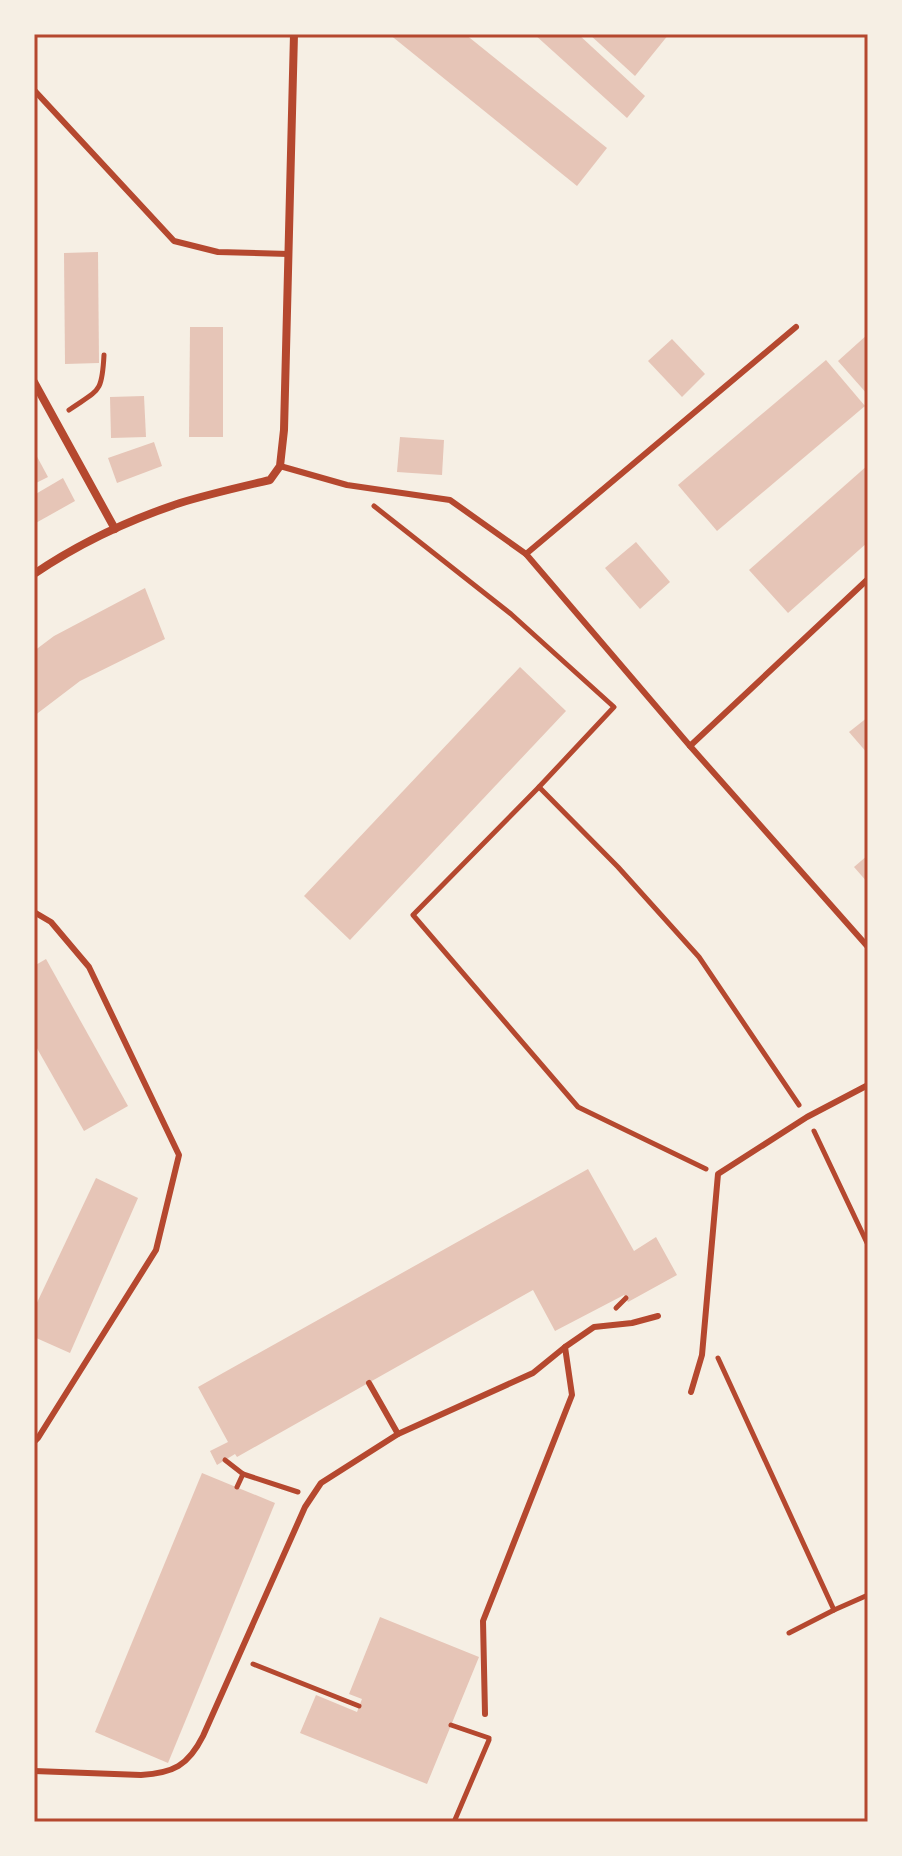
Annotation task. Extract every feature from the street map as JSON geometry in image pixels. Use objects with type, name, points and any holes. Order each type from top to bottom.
[{"type":"street","points":[[34,574],[115,529],[180,503],[270,480],[280,466],[284,430],[294,34]]},
{"type":"street","points":[[34,382],[115,529]]},
{"type":"lane","points":[[34,90],[174,241],[218,252],[289,254]]},
{"type":"lane","points":[[526,554],[796,327]]},
{"type":"lane","points":[[280,466],[347,485],[450,500],[526,554],[868,947]]},
{"type":"lane","points":[[690,746],[868,579]]},
{"type":"lane","points":[[34,912],[51,922],[89,967],[179,1155],[156,1250],[34,1442]]},
{"type":"lane","points":[[691,1392],[702,1355],[718,1174],[807,1117],[868,1085]]},
{"type":"lane","points":[[34,1771],[159,1774],[187,1762],[197,1749],[310,1497],[321,1483],[398,1434],[533,1373],[594,1327],[632,1323],[658,1316]]},
{"type":"lane","points":[[485,1714],[483,1621],[572,1395],[565,1347]]},
{"type":"lane","points":[[369,1383],[398,1434]]},
{"type":"path","points":[[55,420],[98,390],[103,380],[104,355]]},
{"type":"path","points":[[347,485],[511,614],[614,707],[413,915],[578,1107],[718,1174]]},
{"type":"path","points":[[539,787],[618,867],[699,957],[807,1117],[868,1245]]},
{"type":"path","points":[[704,1328],[834,1610]]},
{"type":"path","points":[[225,1460],[243,1474],[310,1497]]},
{"type":"path","points":[[237,1487],[243,1474]]},
{"type":"path","points":[[789,1633],[868,1595]]},
{"type":"path","points":[[238,1658],[359,1706]]},
{"type":"path","points":[[454,1822],[489,1740]]},
{"type":"building","points":[[389,34],[465,34],[607,148],[577,186]]},
{"type":"building","points":[[534,34],[578,34],[645,96],[627,118]]},
{"type":"building","points":[[589,34],[669,34],[635,76]]},
{"type":"building","points":[[98,252],[99,363],[65,364],[64,253]]},
{"type":"building","points":[[190,327],[223,327],[223,437],[189,437]]},
{"type":"building","points":[[868,334],[868,395],[838,361]]},
{"type":"building","points":[[672,339],[705,374],[682,397],[648,361]]},
{"type":"building","points":[[826,360],[865,406],[717,531],[678,485]]},
{"type":"building","points":[[144,396],[146,437],[111,438],[110,397]]},
{"type":"building","points":[[400,437],[444,440],[442,475],[397,472]]},
{"type":"building","points":[[154,442],[162,466],[117,483],[108,458]]},
{"type":"building","points":[[34,451],[48,477],[34,484]]},
{"type":"building","points":[[868,465],[868,542],[788,613],[749,570]]},
{"type":"building","points":[[63,478],[75,501],[34,524],[34,495]]},
{"type":"building","points":[[636,542],[670,582],[640,609],[605,568]]},
{"type":"building","points":[[145,588],[165,639],[80,681],[34,716],[34,651],[54,636]]},
{"type":"building","points":[[520,667],[566,711],[350,940],[304,896]]},
{"type":"building","points":[[868,717],[868,754],[849,732]]},
{"type":"building","points":[[868,855],[868,883],[854,867]]},
{"type":"building","points":[[46,959],[128,1106],[84,1131],[34,1043],[34,966]]},
{"type":"building","points":[[588,1169],[634,1251],[656,1237],[677,1275],[628,1302],[624,1295],[555,1331],[533,1290],[237,1457],[235,1454],[217,1465],[210,1451],[228,1442],[198,1387]]},
{"type":"building","points":[[96,1178],[138,1198],[70,1353],[34,1337],[34,1309]]},
{"type":"building","points":[[202,1473],[275,1503],[168,1763],[95,1732]]},
{"type":"building","points":[[380,1617],[479,1657],[427,1784],[300,1733],[316,1695],[357,1712],[362,1699],[349,1694]]}]
